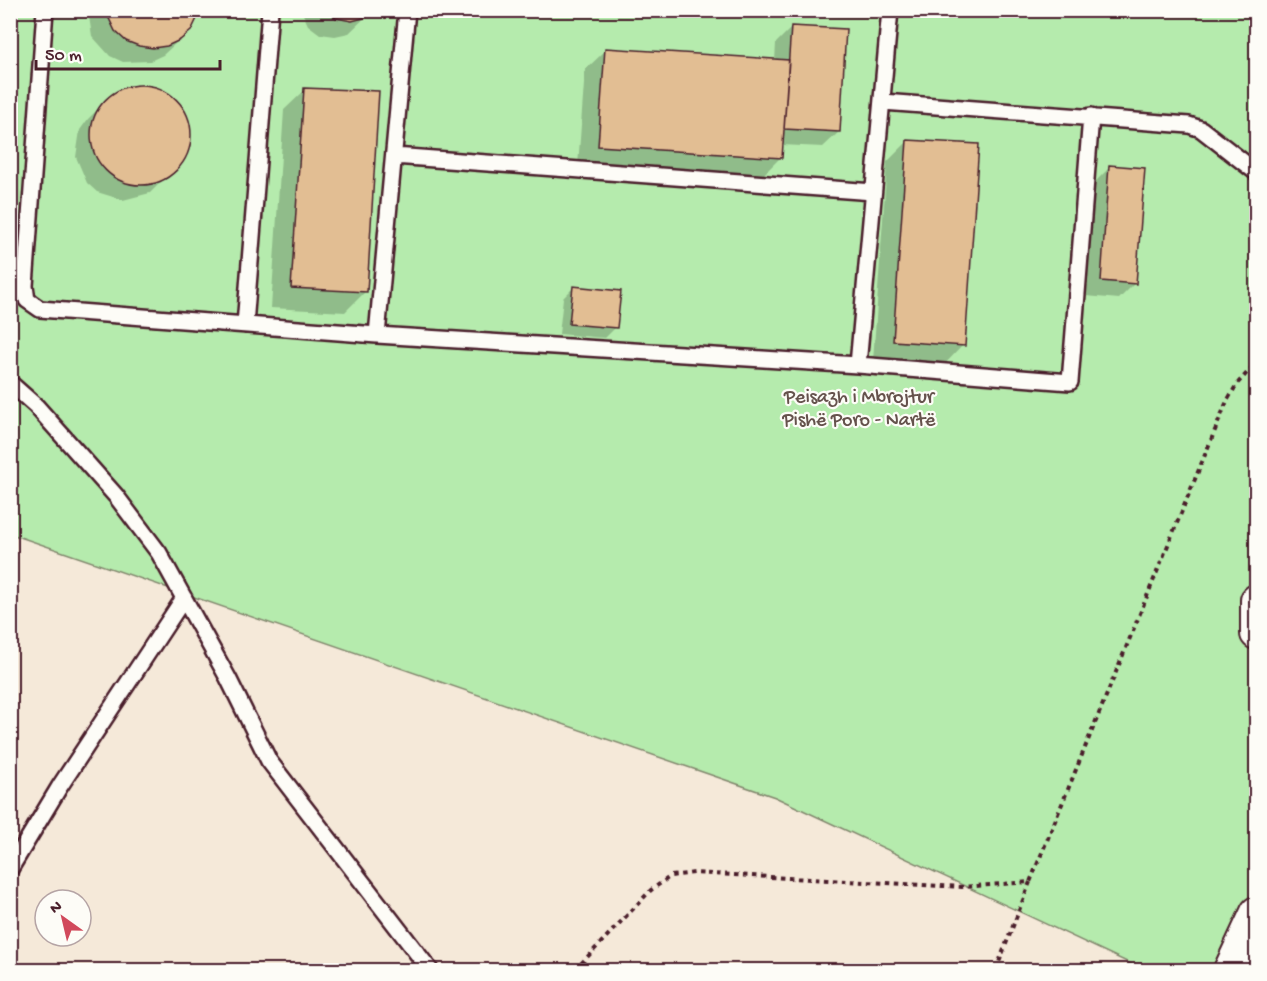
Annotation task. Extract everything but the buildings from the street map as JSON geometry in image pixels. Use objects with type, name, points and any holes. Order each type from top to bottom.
[{"type":"street","points":[[1257,600],[1257,634]]},
{"type":"street","points":[[1229,970],[1257,912]]},
{"type":"lane","points":[[45,10],[25,286],[27,300],[40,309],[377,335],[858,365],[1070,382],[1091,116]]},
{"type":"lane","points":[[245,325],[270,10]]},
{"type":"lane","points":[[377,335],[407,10]]},
{"type":"lane","points":[[858,365],[890,10]]},
{"type":"lane","points":[[883,102],[1190,125],[1201,129],[1257,172]]},
{"type":"lane","points":[[394,156],[873,192]]},
{"type":"lane","points":[[10,383],[36,406],[116,496],[159,553],[228,678],[269,761],[430,970]]},
{"type":"lane","points":[[10,869],[60,786],[184,598]]},
{"type":"path","points":[[996,970],[1227,401],[1238,384],[1257,363]]},
{"type":"path","points":[[575,970],[651,890],[671,876],[694,873],[962,887],[1030,882]]},
{"type":"green space","name":"Peisazh i Mbrojtur Pishë Poro - Nartë","points":[[11,11],[1256,11],[1256,970],[1144,970],[775,797],[11,534]]}]
